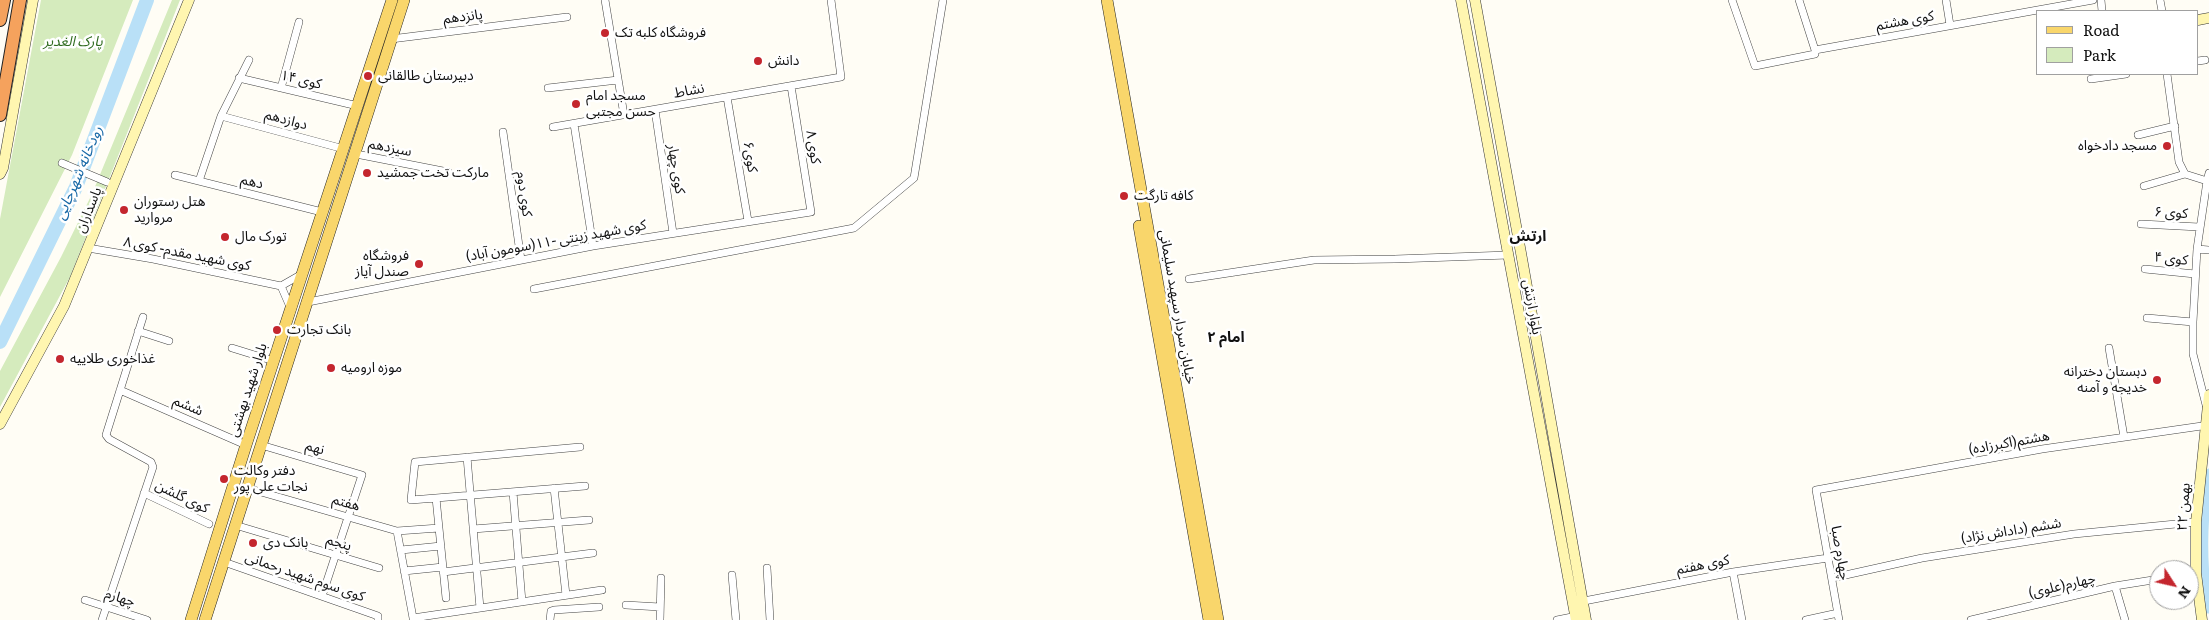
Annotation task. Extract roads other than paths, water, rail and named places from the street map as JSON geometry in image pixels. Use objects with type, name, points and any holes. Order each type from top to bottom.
[{"type":"highway","points":[[0,20],[4,0]]},
{"type":"highway","points":[[0,115],[20,0]]},
{"type":"main road","points":[[0,174],[3,168],[33,0]]},
{"type":"main road","name":"پاسداران","points":[[0,424],[64,306],[189,0]]},
{"type":"main road","name":"بلوار شهید بهشتی","points":[[205,620],[356,154],[392,0]]},
{"type":"main road","name":"بلوار شهید بهشتی","points":[[191,620],[246,444],[358,106],[379,58],[391,39],[404,0]]},
{"type":"main road","name":"خیابان سردار سپهبد سلیمانی","points":[[1100,0],[1209,620]]},
{"type":"main road","name":"خیابان سردار سپهبد سلیمانی","points":[[1107,0],[1218,620]]},
{"type":"main road","name":"بلوار ارتش","points":[[1460,0],[1508,255],[1578,602],[1587,620]]},
{"type":"main road","name":"بلوار ارتش","points":[[1474,0],[1522,252],[1578,602],[1574,619]]},
{"type":"main road","points":[[1508,255],[1522,252]]},
{"type":"main road","name":"۲۲ بهمن","points":[[2193,560],[2208,425],[2209,395]]},
{"type":"main road","name":"۲۲ بهمن","points":[[2199,606],[2202,620]]},
{"type":"street","points":[[605,0],[624,115]]},
{"type":"street","name":"نشاط","points":[[553,127],[842,77],[831,0]]},
{"type":"street","points":[[534,289],[854,228],[914,178],[943,0]]},
{"type":"street","name":"کوی هشتم","points":[[1732,0],[1755,66],[1815,54],[1815,50],[2093,0]]},
{"type":"street","points":[[1798,0],[1815,50]]},
{"type":"street","points":[[1946,0],[1950,25]]},
{"type":"street","name":"پانزدهم","points":[[391,39],[567,17]]},
{"type":"street","points":[[281,88],[299,22]]},
{"type":"street","points":[[199,181],[222,116],[249,60]]},
{"type":"street","points":[[2091,79],[2119,75]]},
{"type":"street","points":[[2167,75],[2179,162],[2185,174]]},
{"type":"street","name":"کوی ۱۴","points":[[239,78],[358,106]]},
{"type":"street","points":[[548,88],[618,80]]},
{"type":"street","name":"کوی ۸","points":[[791,86],[811,212]]},
{"type":"street","name":"کوی۶","points":[[727,97],[748,221]]},
{"type":"street","name":"کوی چهار","points":[[654,110],[674,233]]},
{"type":"street","name":"دوازدهم","points":[[222,116],[344,149]]},
{"type":"street","points":[[574,124],[593,246]]},
{"type":"street","points":[[2138,135],[2175,126]]},
{"type":"street","name":"کوی دوم","points":[[503,132],[521,260]]},
{"type":"street","name":"سیزدهم","points":[[356,154],[448,172]]},
{"type":"street","points":[[62,163],[107,182]]},
{"type":"street","points":[[2207,410],[2193,354],[2192,322],[2199,227],[2209,173]]},
{"type":"street","points":[[2144,186],[2185,174],[2207,182]]},
{"type":"street","name":"دهم","points":[[175,176],[322,212]]},
{"type":"street","name":"کوی شهید زینتی -۱۱(سومون آباد)","points":[[308,302],[593,246],[811,212]]},
{"type":"street","name":"کوی ۶","points":[[2141,224],[2199,227]]},
{"type":"street","name":"کوی شهید مقدم- کوی ۸","points":[[88,248],[153,259],[281,286]]},
{"type":"street","points":[[2197,249],[2209,250]]},
{"type":"street","points":[[1188,279],[1314,260],[1395,260],[1508,255]]},
{"type":"street","name":"کوی ۴","points":[[2145,269],[2195,274]]},
{"type":"street","points":[[291,310],[281,286],[303,274]]},
{"type":"street","points":[[102,620],[153,464],[109,439],[106,434],[143,317]]},
{"type":"street","points":[[2147,318],[2192,322]]},
{"type":"street","points":[[138,331],[169,341]]},
{"type":"street","points":[[232,348],[274,361]]},
{"type":"street","points":[[2109,348],[2124,437]]},
{"type":"street","name":"ششم","points":[[120,390],[246,444]]},
{"type":"street","name":"هشتم(اکبرزاده)","points":[[1816,490],[2042,449],[2208,425]]},
{"type":"street","name":"نهم","points":[[261,445],[362,475],[348,517]]},
{"type":"street","points":[[580,447],[415,462],[411,500],[586,486]]},
{"type":"street","points":[[467,457],[480,608]]},
{"type":"street","name":"هفتم","points":[[247,488],[398,531],[439,528]]},
{"type":"street","points":[[554,488],[566,595]]},
{"type":"street","name":"چهارم صبا","points":[[1816,490],[1839,616]]},
{"type":"street","points":[[513,492],[522,602]]},
{"type":"street","name":"کوی گلشن","points":[[144,493],[209,524]]},
{"type":"street","points":[[436,498],[446,598]]},
{"type":"street","points":[[322,596],[348,517]]},
{"type":"street","points":[[473,529],[590,520]]},
{"type":"street","name":"ششم (داداش نژاد)","points":[[1832,578],[1922,558],[2074,534],[2196,522]]},
{"type":"street","name":"پنجم","points":[[235,524],[379,568]]},
{"type":"street","points":[[398,531],[413,618],[602,590]]},
{"type":"street","points":[[401,550],[440,546]]},
{"type":"street","points":[[404,571],[476,568],[593,553]]},
{"type":"street","name":"کوی هفتم","points":[[1578,602],[1733,572],[1828,558]]},
{"type":"street","name":"کوی سوم شهید رحمانی","points":[[224,562],[322,596],[378,618]]},
{"type":"street","points":[[767,568],[770,620]]},
{"type":"street","points":[[1733,572],[1742,620]]},
{"type":"street","points":[[732,574],[736,620]]},
{"type":"street","points":[[660,620],[661,578]]},
{"type":"street","name":"چهارم(علوی)","points":[[1971,620],[2115,586],[2149,581]]},
{"type":"street","points":[[2115,586],[2125,620]]},
{"type":"street","name":"چهارم","points":[[85,600],[147,620]]},
{"type":"street","points":[[626,605],[660,607]]},
{"type":"street","points":[[550,620],[552,611],[599,607]]},
{"type":"street","points":[[1806,620],[1839,616]]},
{"type":"street","points":[[1557,620],[1574,619]]},
{"type":"waterway","name":"رودخانه شهرچایی","points":[[0,342],[76,187],[147,0]]},
{"type":"waterway","points":[[2209,473],[2204,541],[2206,591],[2209,609]]},
{"type":"place","name":"فروشگاه کلبه تک","points":[[605,33]]},
{"type":"place","name":"دانش","points":[[758,61]]},
{"type":"place","name":"دبیرستان طالقانی","points":[[368,76]]},
{"type":"place","name":"مسجد امام حسن مجتبی","points":[[576,104]]},
{"type":"place","name":"مسجد دادخواه","points":[[2167,146]]},
{"type":"place","name":"مارکت تخت جمشید","points":[[367,173]]},
{"type":"place","name":"کافه تارگت","points":[[1124,196]]},
{"type":"place","name":"هتل رستوران مروارید","points":[[124,210]]},
{"type":"place","name":"تورک مال","points":[[225,237]]},
{"type":"place","name":"فروشگاه صندل آیاز","points":[[419,264]]},
{"type":"place","name":"بانک تجارت","points":[[277,330]]},
{"type":"place","name":"غذاخوری طلاییه","points":[[60,359]]},
{"type":"place","name":"موزه ارومیه","points":[[331,368]]},
{"type":"place","name":"دبستان دخترانه خدیجه و آمنه","points":[[2157,380]]},
{"type":"place","name":"دفتر وکالت نجات علی پور","points":[[224,479]]},
{"type":"place","name":"بانک دی","points":[[253,543]]},
{"type":"district","name":"ارتش","points":[[1528,237]]},
{"type":"district","name":"امام ۲","points":[[1226,338]]},
{"type":"park label","name":"پارک الغدیر","points":[[73,42]]}]
